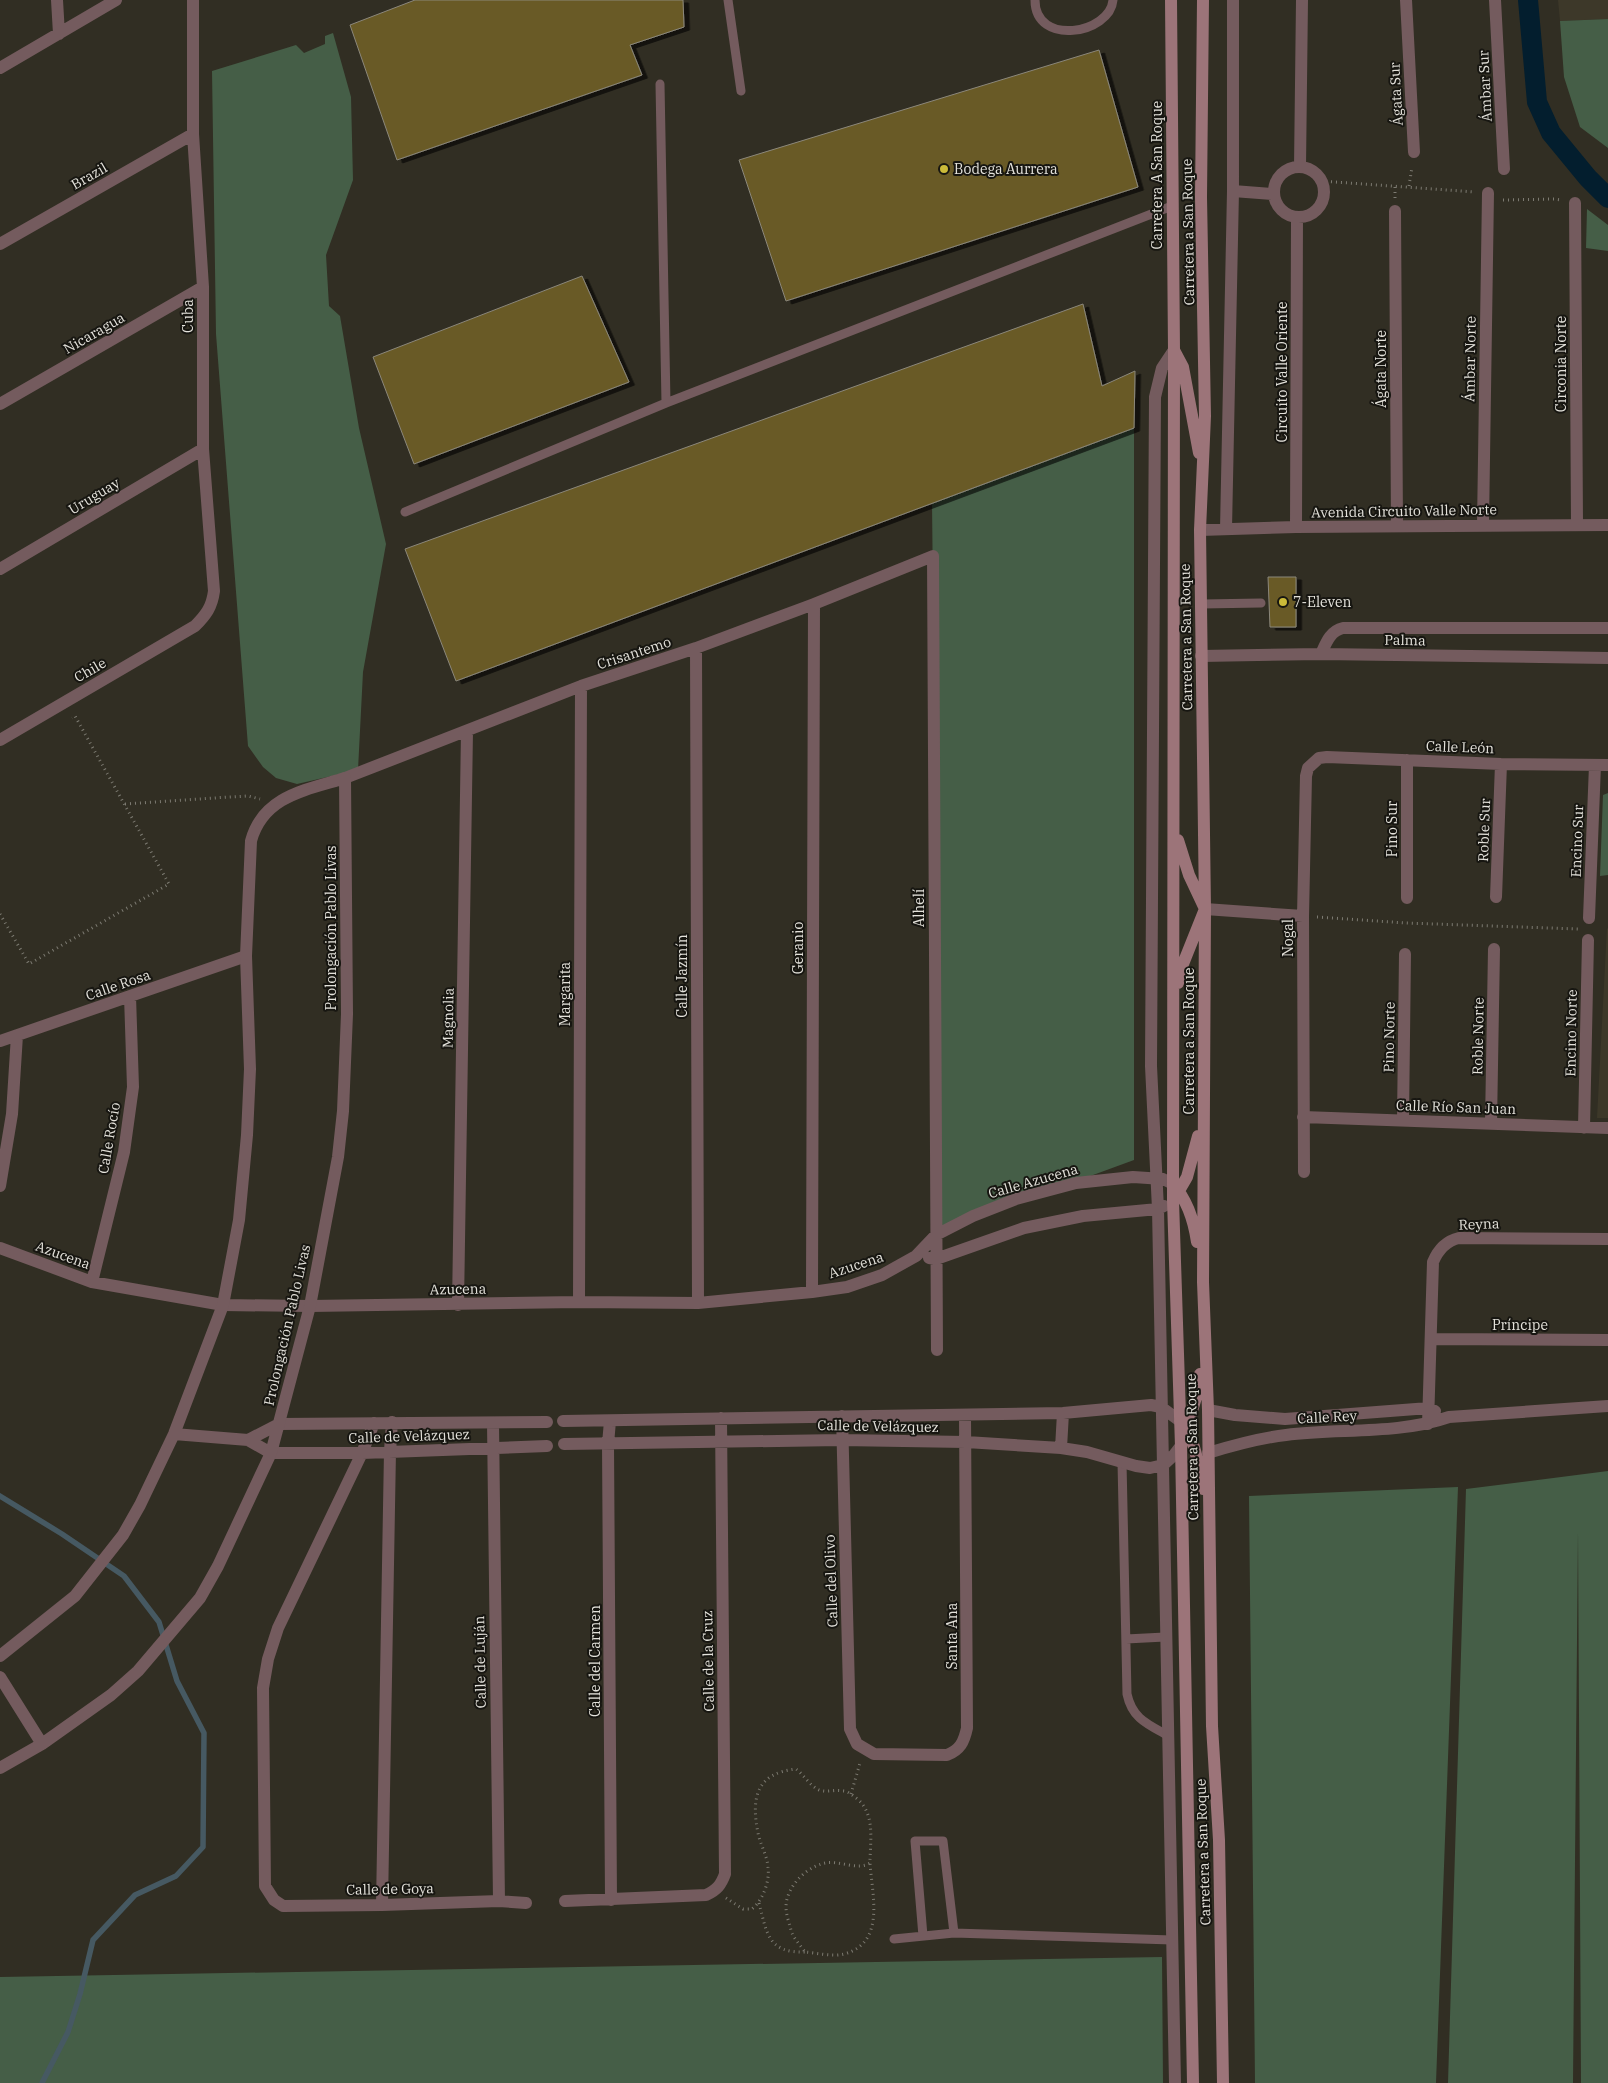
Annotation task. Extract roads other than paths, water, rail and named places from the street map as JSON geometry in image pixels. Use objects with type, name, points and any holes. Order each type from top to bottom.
[{"type":"main road","name":"Carretera A San Roque","points":[[1171,0],[1174,350]]},
{"type":"main road","name":"Carretera a San Roque","points":[[1203,0],[1201,197],[1205,416],[1200,530],[1205,909],[1203,1282],[1208,1410],[1212,1726],[1219,1840],[1223,2083]]},
{"type":"main road","name":"Carretera a San Roque","points":[[1174,350],[1173,825],[1176,1192],[1183,1425],[1180,1446],[1193,2083]]},
{"type":"main road","points":[[1174,350],[1183,367],[1203,474]]},
{"type":"main road","points":[[1173,825],[1189,875],[1205,909],[1183,964],[1174,1000]]},
{"type":"main road","points":[[1203,1108],[1193,1160],[1187,1177],[1176,1192],[1194,1226],[1203,1282]]},
{"type":"main road","points":[[1205,1348],[1197,1394],[1183,1425],[1195,1448],[1209,1521]]},
{"type":"street","points":[[58,0],[59,34]]},
{"type":"street","points":[[0,68],[116,0]]},
{"type":"street","name":"Cuba","points":[[193,0],[194,134],[203,287],[203,449],[214,591],[208,613],[195,626]]},
{"type":"street","points":[[1226,529],[1233,191],[1233,0]]},
{"type":"street","points":[[1300,166],[1302,0]]},
{"type":"street","name":"Ágata Sur","points":[[1406,0],[1414,152]]},
{"type":"street","name":"Ámbar Sur","points":[[1495,0],[1504,170]]},
{"type":"street","name":"Brazil","points":[[0,244],[194,134]]},
{"type":"street","points":[[1300,166],[1309,168],[1316,173],[1324,189],[1320,206],[1306,216],[1297,217],[1287,214],[1280,209],[1273,194],[1274,185],[1284,171],[1300,166]]},
{"type":"street","points":[[1233,191],[1273,194]]},
{"type":"street","name":"Ámbar Norte","points":[[1482,525],[1488,197]]},
{"type":"street","name":"Circonia Norte","points":[[1575,204],[1577,524]]},
{"type":"street","name":"Ágata Norte","points":[[1395,211],[1397,526]]},
{"type":"street","name":"Circuito Valle Oriente","points":[[1296,527],[1297,217]]},
{"type":"street","name":"Nicaragua","points":[[0,404],[203,287]]},
{"type":"street","points":[[1174,350],[1162,368],[1155,397],[1152,1066],[1155,1178],[1158,1209],[1175,2083]]},
{"type":"street","name":"Uruguay","points":[[0,569],[203,449]]},
{"type":"street","name":"Avenida Circuito Valle Norte","points":[[1200,530],[1296,527],[1608,524]]},
{"type":"street","name":"Crisantemo","points":[[246,956],[251,842],[254,830],[258,824],[284,797],[345,778],[580,686],[696,648],[814,604],[933,556]]},
{"type":"street","name":"Alhelí","points":[[933,556],[937,1350]]},
{"type":"street","name":"Geranio","points":[[812,1292],[814,604]]},
{"type":"street","name":"Chile","points":[[0,740],[195,626]]},
{"type":"street","points":[[1321,654],[1330,635],[1343,628],[1608,628]]},
{"type":"street","name":"Calle Jazmín","points":[[696,648],[698,1303]]},
{"type":"street","name":"Palma","points":[[1201,656],[1321,654],[1608,658]]},
{"type":"street","name":"Margarita","points":[[579,1302],[580,686]]},
{"type":"street","name":"Magnolia","points":[[458,1304],[467,731]]},
{"type":"street","name":"Calle León","points":[[1312,762],[1319,758],[1328,758],[1501,764],[1608,765]]},
{"type":"street","name":"Pino Sur","points":[[1407,760],[1407,898]]},
{"type":"street","name":"Nogal","points":[[1304,1172],[1303,916],[1306,776],[1312,762]]},
{"type":"street","name":"Roble Sur","points":[[1496,897],[1501,764]]},
{"type":"street","name":"Encino Sur","points":[[1590,918],[1595,766]]},
{"type":"street","name":"Prolongación Pablo Livas","points":[[0,1768],[42,1744],[111,1695],[138,1670],[200,1598],[218,1566],[271,1453],[310,1306],[338,1157],[343,1111],[347,1014],[345,778]]},
{"type":"street","points":[[1205,909],[1303,916]]},
{"type":"street","name":"Encino Norte","points":[[1584,1128],[1588,940]]},
{"type":"street","name":"Roble Norte","points":[[1491,1124],[1494,949]]},
{"type":"street","name":"Pino Norte","points":[[1404,1120],[1405,954]]},
{"type":"street","points":[[0,1656],[76,1596],[123,1535],[140,1505],[174,1434],[223,1304],[239,1220],[247,1135],[250,1069],[246,956]]},
{"type":"street","name":"Calle Rosa","points":[[0,1041],[246,956]]},
{"type":"street","name":"Calle Rocío","points":[[92,1282],[124,1152],[133,1087],[130,996]]},
{"type":"street","points":[[0,1186],[12,1114],[17,1036]]},
{"type":"street","name":"Calle Río San Juan","points":[[1303,1117],[1608,1128]]},
{"type":"street","name":"Calle Azucena","points":[[936,1235],[973,1216],[1016,1199],[1076,1183],[1134,1177],[1155,1178],[1162,1179],[1176,1192]]},
{"type":"street","points":[[916,1256],[936,1259],[1024,1228],[1083,1216],[1158,1209],[1176,1192]]},
{"type":"street","name":"Azucena","points":[[0,1248],[92,1282],[223,1304],[310,1306],[579,1302],[698,1303],[847,1287],[882,1276],[916,1256],[936,1235]]},
{"type":"street","name":"Reyna","points":[[1428,1424],[1433,1262],[1441,1249],[1452,1240],[1459,1238],[1608,1239]]},
{"type":"street","name":"Príncipe","points":[[1431,1339],[1608,1340]]},
{"type":"street","name":"Calle de Velázquez","points":[[563,1421],[1063,1413],[1089,1412],[1142,1404],[1161,1407],[1183,1425]]},
{"type":"street","name":"Calle Rey","points":[[1208,1453],[1251,1440],[1287,1434],[1389,1428],[1428,1424],[1449,1417],[1608,1406]]},
{"type":"street","name":"Calle Rey","points":[[1208,1410],[1242,1416],[1285,1419],[1429,1408],[1449,1417]]},
{"type":"street","points":[[1061,1448],[1063,1413]]},
{"type":"street","name":"Santa Ana","points":[[862,1747],[874,1754],[946,1755],[955,1752],[965,1740],[967,1728],[965,1414]]},
{"type":"street","name":"Calle del Olivo","points":[[842,1416],[841,1440],[850,1729],[862,1747]]},
{"type":"street","name":"Calle de la Cruz","points":[[612,1900],[710,1893],[721,1884],[725,1874],[721,1418]]},
{"type":"street","points":[[1285,1419],[1287,1434]]},
{"type":"street","name":"Calle del Carmen","points":[[610,1421],[608,1444],[612,1900]]},
{"type":"street","points":[[382,1905],[392,1422]]},
{"type":"street","name":"Calle de Velázquez","points":[[279,1424],[547,1422]]},
{"type":"street","points":[[362,1452],[374,1423]]},
{"type":"street","name":"Calle de Luján","points":[[493,1423],[499,1901]]},
{"type":"street","points":[[248,1440],[279,1424]]},
{"type":"street","points":[[174,1434],[248,1440],[271,1453]]},
{"type":"street","name":"Calle de Velázquez","points":[[564,1444],[841,1440],[966,1442],[1061,1448],[1087,1452],[1150,1468],[1163,1465]]},
{"type":"street","name":"Calle de Velázquez","points":[[271,1453],[547,1446]]},
{"type":"street","points":[[1163,1465],[1180,1446]]},
{"type":"street","name":"Calle de Goya","points":[[362,1452],[278,1628],[268,1659],[263,1688],[265,1886],[274,1900],[283,1906],[499,1901],[526,1903]]},
{"type":"street","points":[[0,1677],[42,1744]]},
{"type":"street","points":[[565,1901],[612,1900]]},
{"type":"lane","points":[[728,0],[741,91]]},
{"type":"lane","points":[[1035,0],[1036,13],[1045,23],[1055,29],[1072,32],[1086,29],[1105,16],[1114,2]]},
{"type":"lane","points":[[660,84],[666,403]]},
{"type":"lane","points":[[405,512],[666,403],[1172,206]]},
{"type":"lane","points":[[1202,604],[1261,603]]},
{"type":"lane","points":[[1122,1462],[1127,1694],[1130,1706],[1144,1722],[1167,1735]]},
{"type":"lane","points":[[1126,1639],[1165,1637]]},
{"type":"lane","points":[[923,1936],[915,1841],[943,1841],[954,1933]]},
{"type":"lane","points":[[894,1939],[954,1933],[1172,1940]]},
{"type":"waterway","points":[[1528,0],[1537,102],[1551,133],[1588,178],[1608,198]]},
{"type":"waterway","points":[[0,1496],[62,1534],[124,1576],[159,1622],[177,1681],[204,1733],[203,1847],[176,1876],[135,1895],[93,1940],[80,1994],[68,2032],[42,2083]]},
{"type":"place","name":"Bodega Aurrera","points":[[944,169]]},
{"type":"place","name":"7-Eleven","points":[[1283,602]]}]
